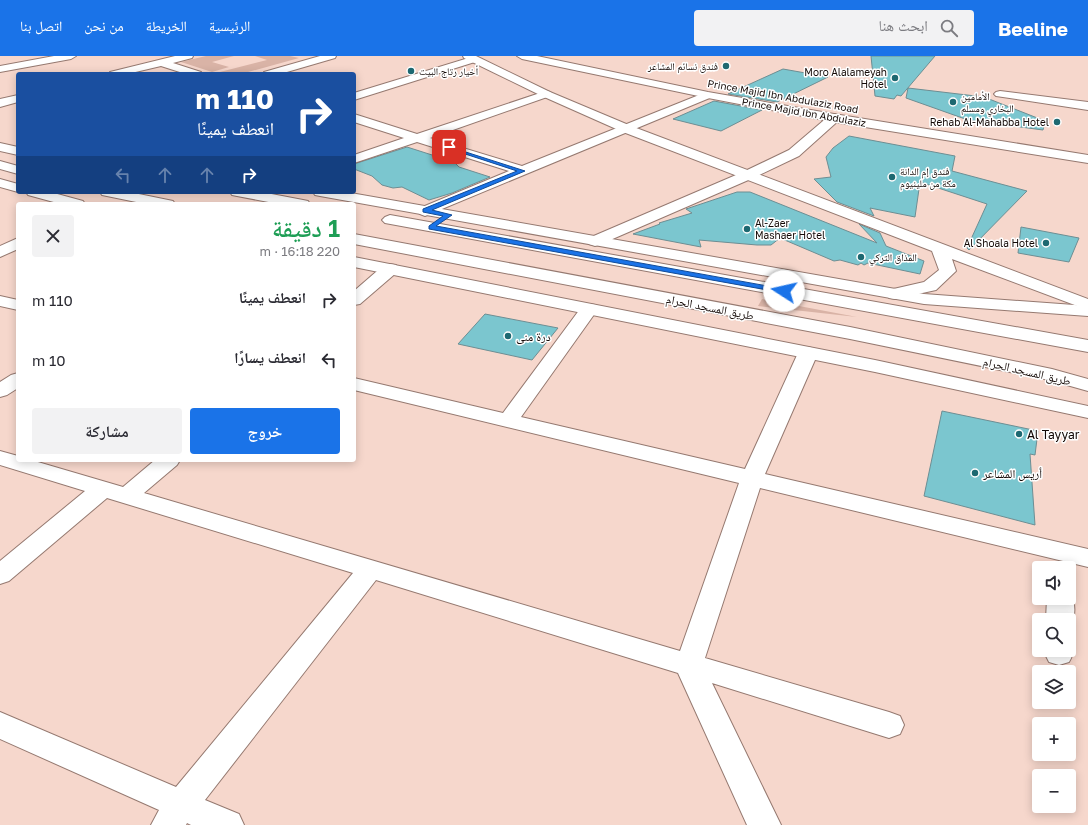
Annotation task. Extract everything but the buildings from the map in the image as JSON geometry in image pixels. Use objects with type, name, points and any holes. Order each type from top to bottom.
[{"type":"street","points":[[0,69],[71,56]]},
{"type":"street","points":[[140,56],[191,72]]},
{"type":"street","points":[[122,72],[188,56]]},
{"type":"street","points":[[274,72],[326,56]]},
{"type":"street","name":"Prince Majid Ibn Abdulaziz","points":[[522,56],[708,95],[834,118],[1088,159]]},
{"type":"street","name":"Prince Majid Ibn Abdulaziz Road","points":[[574,56],[700,82]]},
{"type":"street","points":[[356,96],[471,58],[546,94],[627,129],[1088,305]]},
{"type":"street","points":[[356,158],[546,94]]},
{"type":"street","points":[[1000,94],[1088,106]]},
{"type":"street","points":[[425,211],[708,95]]},
{"type":"street","points":[[0,103],[16,99]]},
{"type":"street","points":[[596,241],[748,175],[794,153],[834,118]]},
{"type":"street","points":[[356,119],[419,137],[522,171]]},
{"type":"street","points":[[1013,146],[1021,135]]},
{"type":"street","points":[[0,147],[16,151]]},
{"type":"street","points":[[0,165],[16,169]]},
{"type":"street","points":[[0,183],[16,187]]},
{"type":"street","points":[[41,194],[71,202]]},
{"type":"street","points":[[117,194],[158,202]]},
{"type":"street","points":[[248,194],[292,202]]},
{"type":"street","points":[[331,194],[924,299],[1088,311]]},
{"type":"street","points":[[356,213],[1088,346]]},
{"type":"street","points":[[431,227],[448,215]]},
{"type":"street","name":"طريق المسجد الحرام","points":[[356,239],[844,332],[1052,375],[1088,385]]},
{"type":"street","points":[[0,252],[16,244]]},
{"type":"street","points":[[895,294],[930,286],[948,271],[939,247]]},
{"type":"street","points":[[356,262],[808,353],[1088,412]]},
{"type":"street","points":[[356,298],[390,269]]},
{"type":"street","points":[[0,301],[16,305]]},
{"type":"street","points":[[508,420],[589,309]]},
{"type":"street","points":[[764,825],[689,665],[752,478],[808,353]]},
{"type":"street","points":[[0,391],[16,380]]},
{"type":"street","points":[[356,384],[752,478],[1061,560],[1088,558]]},
{"type":"street","points":[[0,458],[890,725]]},
{"type":"street","points":[[0,575],[115,492],[166,462]]},
{"type":"street","points":[[175,815],[370,569]]},
{"type":"street","points":[[0,725],[175,815],[227,825]]},
{"type":"shaded area","points":[[206,56],[234,56],[212,62],[229,67],[212,72],[181,62]]},
{"type":"shaded area","points":[[255,56],[290,56],[299,58],[248,72],[220,72],[267,60]]},
{"type":"shaded area","points":[[762,299],[857,317],[758,306]]},
{"type":"place","name":"فندق نسائم المشاعر","points":[[726,66]]},
{"type":"place","name":"أخيار رتاج البيت","points":[[411,71]]},
{"type":"place","name":"Moro Alalameyah Hotel","points":[[895,78]]},
{"type":"place","name":"الأمامين البخاري ومسلم","points":[[953,102]]},
{"type":"place","name":"Rehab Al-Mahabba Hotel","points":[[1057,122]]},
{"type":"place","name":"فندق إم الدانة مكة من ملينيوم","points":[[892,177]]},
{"type":"place","name":"Al-Zaer Mashaer Hotel","points":[[747,229]]},
{"type":"place","name":"Al Shoala Hotel","points":[[1046,243]]},
{"type":"place","name":"المذاق التركي","points":[[861,257]]},
{"type":"place","name":"درة منى","points":[[508,336]]},
{"type":"place","name":"Al Tayyar","points":[[1019,434]]},
{"type":"place","name":"أريس المشاعر","points":[[975,473]]},
{"type":"route","points":[[449,147],[522,171],[425,211],[448,215],[431,227],[784,291]]}]
